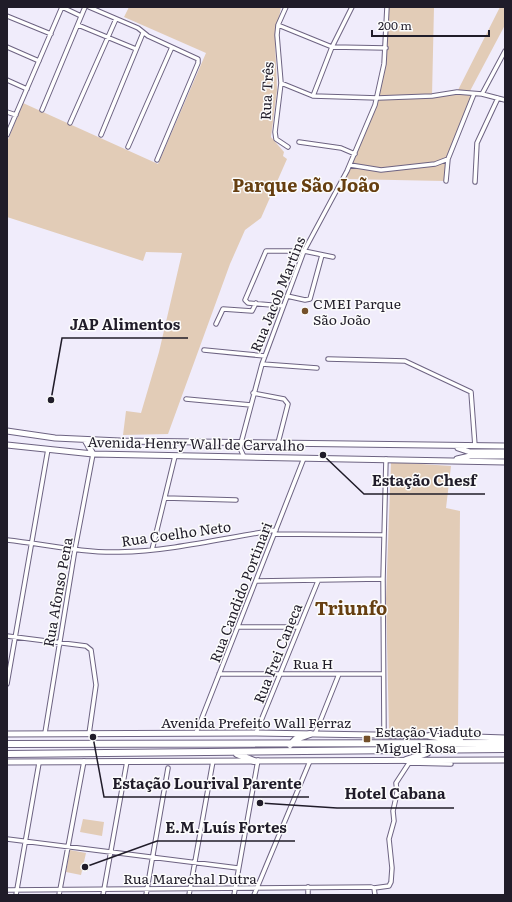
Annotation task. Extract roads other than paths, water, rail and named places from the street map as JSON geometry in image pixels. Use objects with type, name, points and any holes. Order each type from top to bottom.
[{"type":"highway","points":[[290,745],[296,739],[312,734]]},
{"type":"highway","points":[[430,736],[479,747],[504,746]]},
{"type":"highway","name":"Avenida Prefeito Wall Ferraz","points":[[7,744],[479,747]]},
{"type":"highway","name":"Avenida Prefeito Wall Ferraz","points":[[7,754],[432,751],[504,746]]},
{"type":"highway","points":[[410,761],[432,751]]},
{"type":"highway","points":[[234,752],[256,760]]},
{"type":"main road","name":"Avenida Henry Wall de Carvalho","points":[[7,431],[55,438],[85,440],[278,444],[505,446]]},
{"type":"main road","points":[[85,440],[93,454]]},
{"type":"main road","name":"Avenida Henry Wall de Carvalho","points":[[7,445],[93,454],[505,462]]},
{"type":"main road","points":[[452,446],[470,454],[505,456]]},
{"type":"main road","points":[[452,461],[470,454],[505,452]]},
{"type":"main road","name":"Avenida Prefeito Wall Ferraz","points":[[7,734],[384,734],[430,736],[504,746]]},
{"type":"main road","points":[[7,762],[505,760]]},
{"type":"street","points":[[7,135],[62,7],[81,16]]},
{"type":"street","points":[[42,110],[78,25],[84,8],[79,7]]},
{"type":"street","points":[[89,7],[138,28],[143,33],[197,58],[198,63],[157,160]]},
{"type":"street","name":"Rua Três","points":[[286,7],[278,25],[277,35],[280,83],[275,132],[276,139],[288,147]]},
{"type":"street","points":[[313,96],[332,47],[352,7]]},
{"type":"street","name":"Rua Jacob Martins","points":[[244,458],[240,448],[253,393],[283,306],[304,251],[350,165],[377,98],[382,79],[386,48],[387,7]]},
{"type":"street","points":[[7,16],[51,34]]},
{"type":"street","points":[[70,123],[116,19]]},
{"type":"street","points":[[78,25],[136,49]]},
{"type":"street","points":[[278,25],[332,47],[386,48]]},
{"type":"street","points":[[101,135],[143,33]]},
{"type":"street","points":[[7,47],[39,61]]},
{"type":"street","points":[[128,148],[172,47]]},
{"type":"street","points":[[482,94],[505,51]]},
{"type":"street","points":[[7,80],[27,89]]},
{"type":"street","points":[[280,83],[313,96],[377,98],[432,96],[457,92],[482,94],[505,100]]},
{"type":"street","points":[[446,181],[448,158],[474,94]]},
{"type":"street","points":[[475,182],[477,144],[498,98]]},
{"type":"street","points":[[7,112],[16,116]]},
{"type":"street","points":[[299,142],[336,147],[355,154]]},
{"type":"street","points":[[350,165],[381,170],[435,164],[448,158]]},
{"type":"street","points":[[283,306],[248,303],[245,300],[266,251],[304,251],[333,257]]},
{"type":"street","points":[[287,296],[306,300],[310,298],[322,255]]},
{"type":"street","points":[[216,324],[223,309],[252,311],[256,303]]},
{"type":"street","points":[[204,350],[265,356]]},
{"type":"street","points":[[328,359],[405,361],[471,392],[473,439],[475,446]]},
{"type":"street","points":[[262,364],[317,368]]},
{"type":"street","points":[[253,393],[284,399],[288,404],[278,444]]},
{"type":"street","points":[[186,399],[250,405]]},
{"type":"street","points":[[7,684],[48,449]]},
{"type":"street","name":"Rua Afonso Pena","points":[[45,733],[75,549],[93,454]]},
{"type":"street","points":[[152,550],[175,456]]},
{"type":"street","name":"Rua Candido Portinari","points":[[196,733],[304,458]]},
{"type":"street","points":[[384,734],[383,579],[386,459]]},
{"type":"street","points":[[165,498],[236,500]]},
{"type":"street","name":"Rua Coelho Neto","points":[[7,540],[75,549],[117,552],[152,550],[276,530]]},
{"type":"street","points":[[274,534],[384,535]]},
{"type":"street","points":[[256,581],[383,579]]},
{"type":"street","name":"Rua Frei Caneca","points":[[256,733],[318,581]]},
{"type":"street","points":[[238,627],[299,628]]},
{"type":"street","points":[[7,636],[86,646],[93,652],[96,685],[88,734]]},
{"type":"street","name":"Rua H","points":[[219,674],[383,674]]},
{"type":"street","points":[[312,734],[339,674]]},
{"type":"street","points":[[234,895],[256,760]]},
{"type":"street","points":[[254,895],[310,760]]},
{"type":"street","points":[[59,895],[84,761]]},
{"type":"street","points":[[103,895],[127,761]]},
{"type":"street","points":[[189,895],[213,761]]},
{"type":"street","points":[[375,895],[374,888],[389,886],[391,882],[392,868],[389,839],[394,821],[393,811],[397,793],[396,784],[406,766],[410,761],[423,764],[451,764]]},
{"type":"street","points":[[16,895],[39,763]]},
{"type":"street","points":[[146,895],[168,768]]},
{"type":"street","points":[[7,839],[69,845],[152,858],[238,868]]},
{"type":"street","name":"Rua Marechal Dutra","points":[[7,890],[371,886],[374,888]]},
{"type":"street","points":[[308,887],[308,895]]},
{"type":"place","name":"CMEI Parque São João","points":[[305,311]]},
{"type":"place","name":"JAP Alimentos","points":[[51,400]]},
{"type":"place","name":"Estação Chesf","points":[[323,455]]},
{"type":"place","name":"Estação Lourival Parente","points":[[93,737]]},
{"type":"place","name":"Estação Viaduto Miguel Rosa","points":[[367,739]]},
{"type":"place","name":"Hotel Cabana","points":[[260,803]]},
{"type":"place","name":"E.M. Luís Fortes","points":[[85,867]]},
{"type":"district","name":"Parque São João","points":[[306,184]]},
{"type":"district","name":"Triunfo","points":[[351,607]]}]
